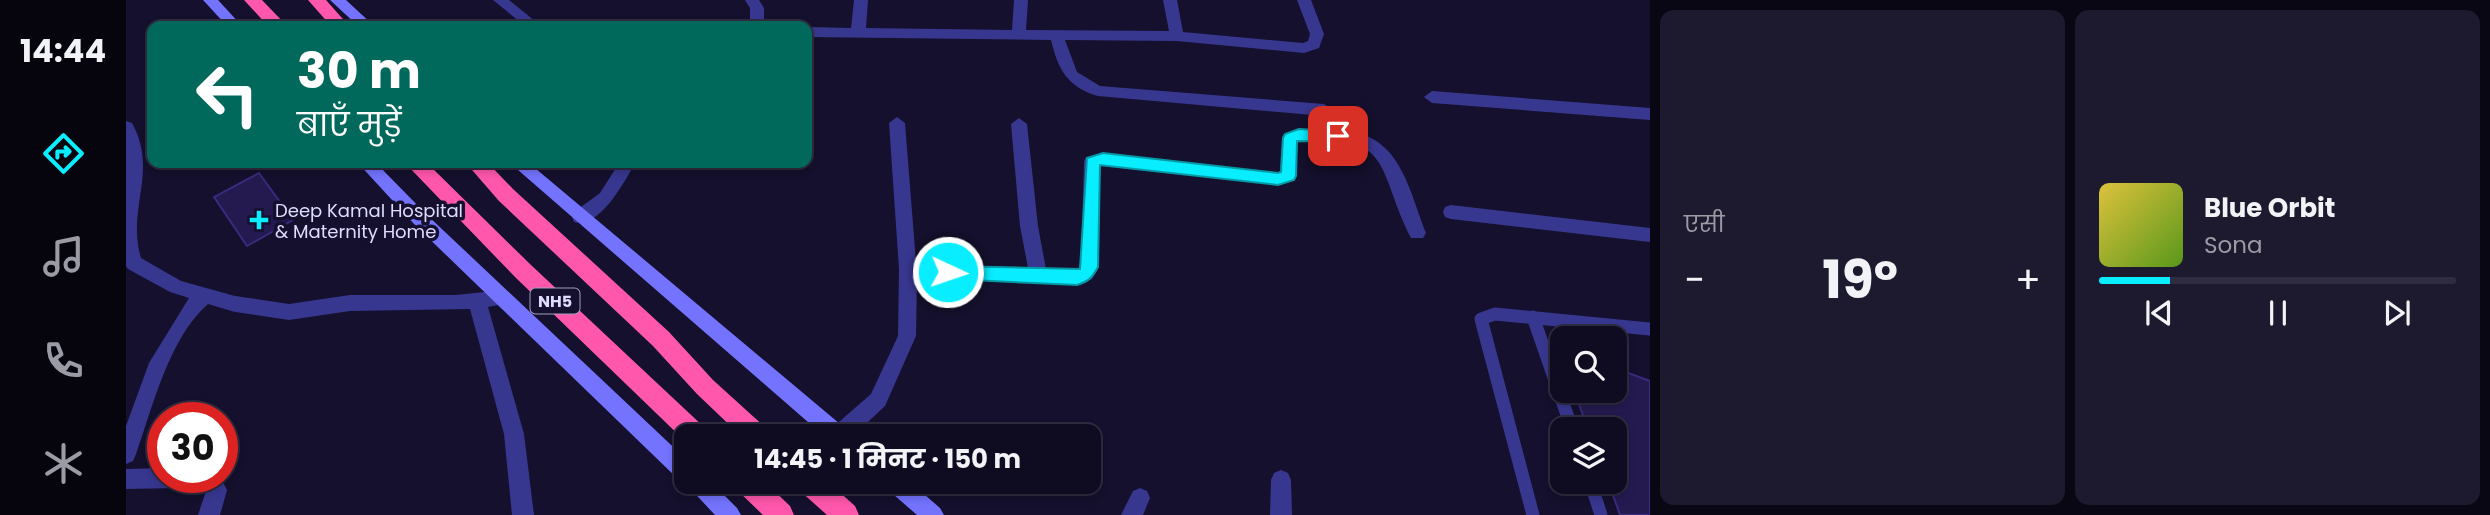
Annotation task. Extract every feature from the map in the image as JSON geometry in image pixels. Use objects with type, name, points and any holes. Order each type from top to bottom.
[{"type":"highway","points":[[252,0],[273,21]]},
{"type":"highway","points":[[316,0],[336,21]]},
{"type":"highway","name":"NH5","points":[[420,168],[523,271],[685,424]]},
{"type":"highway","name":"NH5","points":[[481,168],[506,195],[661,339],[705,387],[745,424]]},
{"type":"highway","points":[[759,494],[781,515]]},
{"type":"highway","points":[[823,494],[846,515]]},
{"type":"main road","points":[[210,0],[230,21]]},
{"type":"main road","points":[[337,0],[361,21]]},
{"type":"main road","points":[[371,168],[674,462]]},
{"type":"main road","points":[[524,168],[825,424]]},
{"type":"main road","points":[[708,494],[730,515]]},
{"type":"main road","points":[[908,494],[933,515]]},
{"type":"street","points":[[500,0],[527,21]]},
{"type":"street","points":[[752,0],[757,8],[757,21]]},
{"type":"street","points":[[858,33],[861,0]]},
{"type":"street","points":[[1020,35],[1021,0]]},
{"type":"street","points":[[1170,0],[1177,36]]},
{"type":"street","points":[[812,33],[1177,36],[1304,47],[1314,44],[1317,34],[1304,0]]},
{"type":"street","points":[[1056,33],[1068,75],[1080,85],[1098,91],[1324,110]]},
{"type":"street","points":[[1432,97],[1650,114]]},
{"type":"street","points":[[852,424],[878,401],[907,336],[908,270],[897,123]]},
{"type":"street","points":[[1019,124],[1029,226],[1038,275]]},
{"type":"street","points":[[126,127],[135,146],[135,176],[127,220],[130,264],[176,287],[234,304],[289,313],[363,303],[420,304],[503,298]]},
{"type":"street","points":[[908,270],[1077,278],[1086,274],[1090,267],[1092,162],[1103,159],[1278,179],[1288,176],[1288,144],[1290,138],[1299,135],[1358,137],[1374,143],[1386,155],[1418,233]]},
{"type":"street","points":[[580,217],[606,198],[624,168]]},
{"type":"street","points":[[1451,212],[1650,235]]},
{"type":"street","points":[[128,448],[158,363],[192,307],[206,295]]},
{"type":"street","points":[[477,301],[500,375],[523,481],[523,515]]},
{"type":"street","points":[[126,479],[147,479]]},
{"type":"street","points":[[1280,515],[1281,480]]},
{"type":"street","points":[[209,515],[216,493]]},
{"type":"lane","points":[[1533,515],[1480,319],[1495,314],[1650,329]]},
{"type":"lane","points":[[1533,317],[1568,417]]},
{"type":"lane","points":[[1594,494],[1601,515]]},
{"type":"building","points":[[259,173],[293,220],[247,246],[214,197]]},
{"type":"building","points":[[1627,372],[1650,381],[1650,515],[1620,515],[1613,494],[1627,494],[1627,417],[1584,417],[1579,403],[1627,403]]},
{"type":"place","name":"Deep Kamal Hospital & Maternity Home","points":[[259,220]]},
{"type":"route","points":[[948,272],[1077,278],[1086,274],[1090,267],[1092,162],[1103,159],[1278,179],[1288,176],[1290,138],[1299,135],[1338,136]]}]
